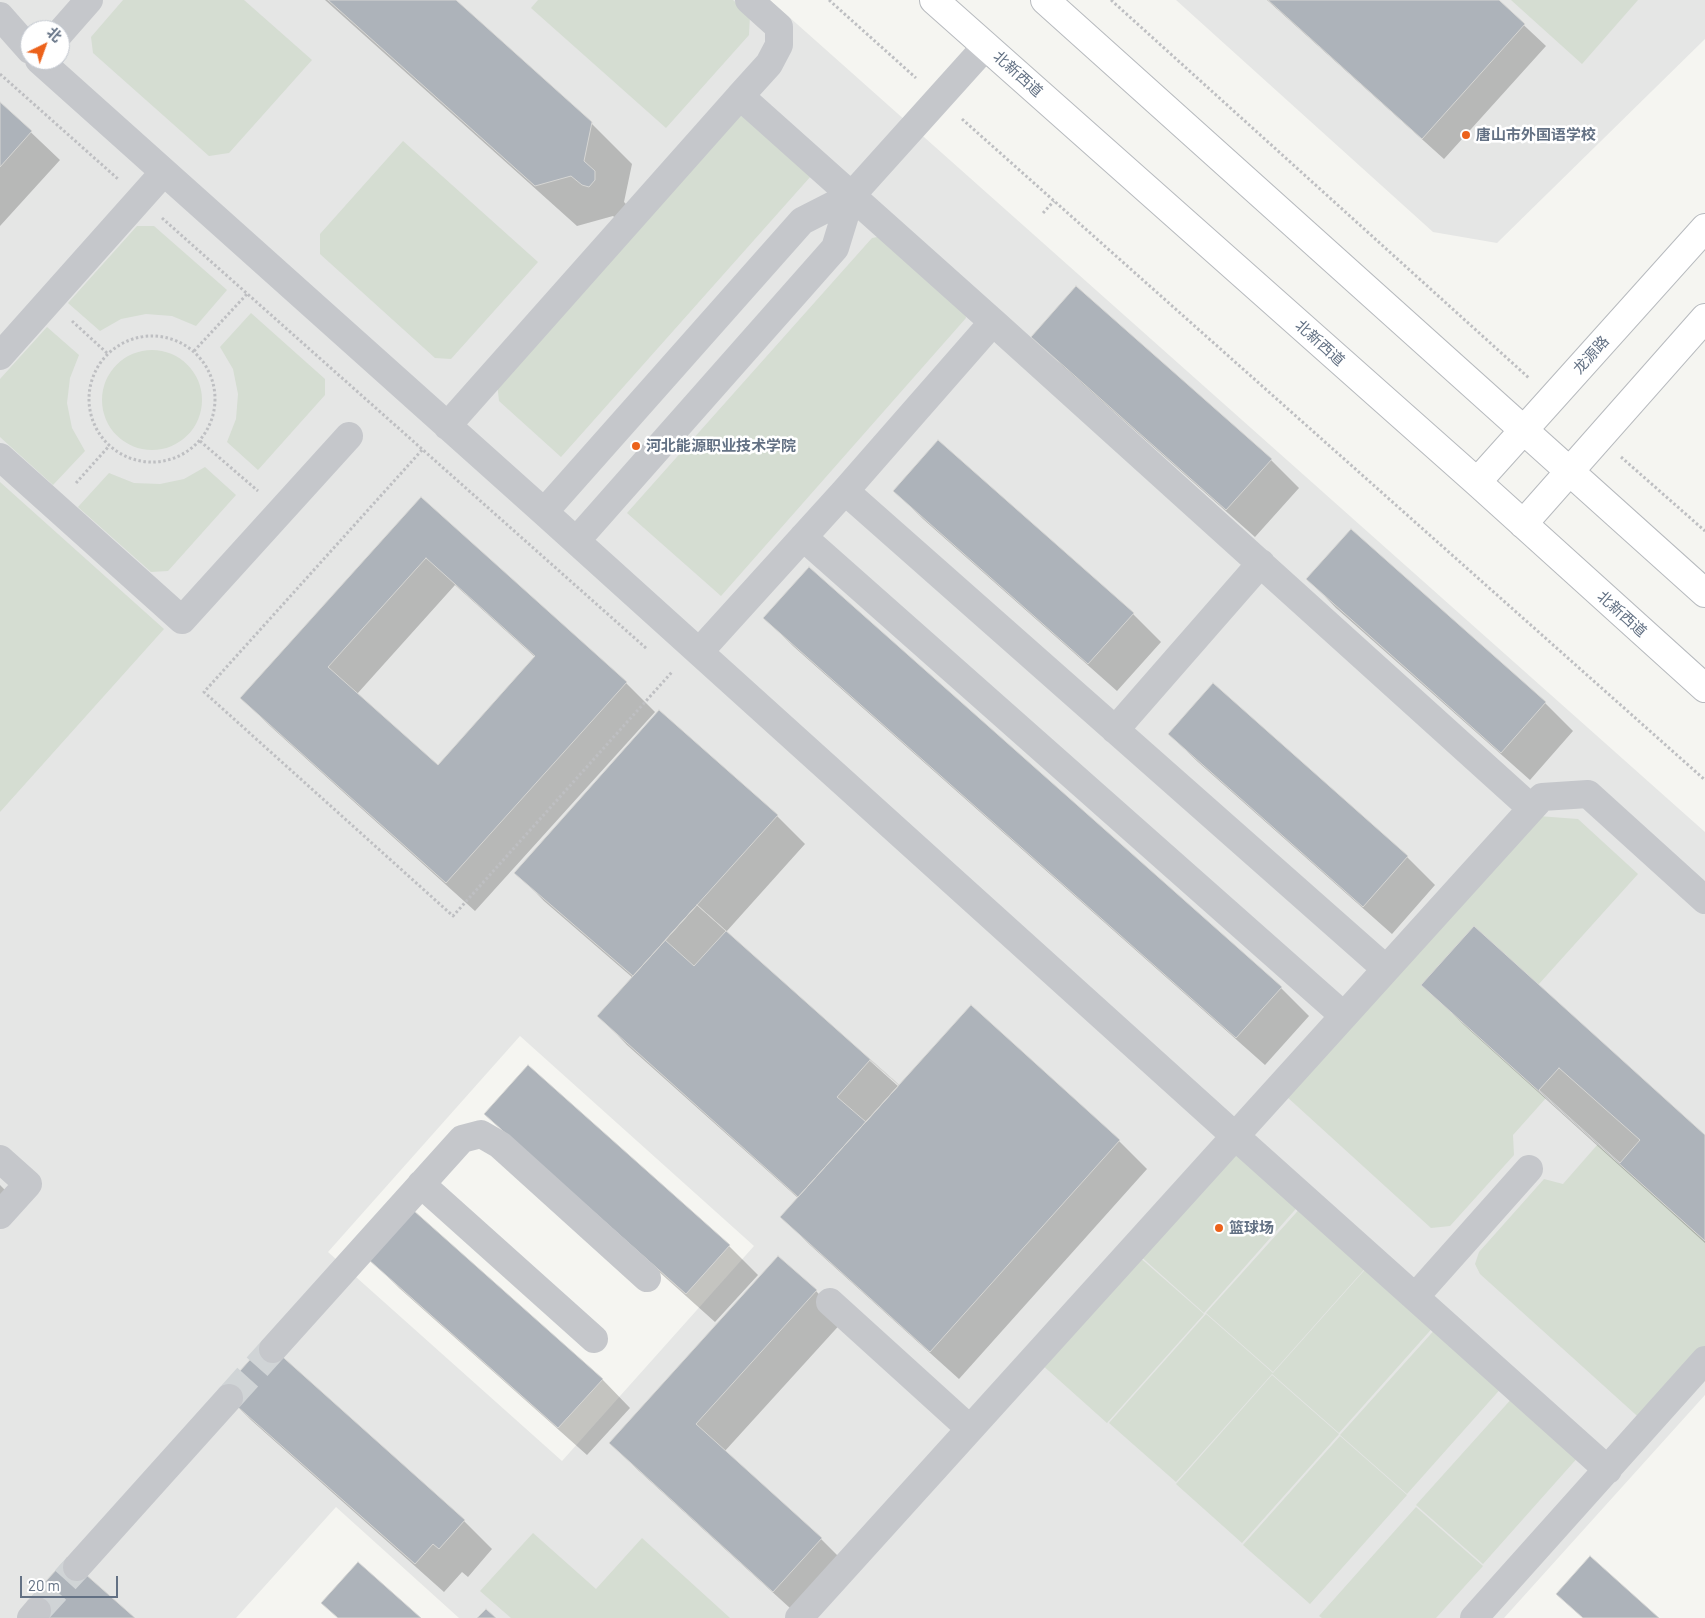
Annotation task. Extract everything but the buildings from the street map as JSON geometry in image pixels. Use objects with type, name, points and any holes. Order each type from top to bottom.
[{"type":"main road","name":"北新西道","points":[[934,0],[1705,688]]},
{"type":"main road","points":[[1045,0],[1705,593]]},
{"type":"main road","name":"龙源路","points":[[1476,482],[1705,228]]},
{"type":"main road","points":[[1523,524],[1705,318]]},
{"type":"lane","points":[[70,22],[89,0]]},
{"type":"lane","points":[[447,426],[769,64],[779,45],[779,27],[749,0]]},
{"type":"lane","points":[[0,16],[20,39]]},
{"type":"lane","points":[[544,512],[802,221],[851,196],[986,46]]},
{"type":"lane","points":[[50,70],[576,540],[1235,1136],[1608,1470]]},
{"type":"lane","points":[[740,96],[1532,808]]},
{"type":"lane","points":[[0,356],[164,172]]},
{"type":"lane","points":[[576,540],[834,248],[851,196]]},
{"type":"lane","points":[[699,652],[845,491],[993,322]]},
{"type":"lane","points":[[0,457],[182,620],[349,436]]},
{"type":"lane","points":[[845,491],[1386,969]]},
{"type":"lane","points":[[803,537],[1344,1016]]},
{"type":"lane","points":[[1115,730],[1261,563]]},
{"type":"lane","points":[[799,1618],[1542,797],[1588,794],[1705,900]]},
{"type":"lane","points":[[273,1349],[462,1139],[481,1134],[500,1145],[647,1278]]},
{"type":"lane","points":[[0,1159],[28,1184],[0,1215]]},
{"type":"lane","points":[[1415,1297],[1529,1169]]},
{"type":"lane","points":[[421,1184],[594,1339]]},
{"type":"lane","points":[[830,1302],[970,1430]]},
{"type":"lane","points":[[1474,1618],[1705,1360]]},
{"type":"lane","points":[[77,1567],[229,1398]]},
{"type":"path","points":[[829,0],[1705,780]]},
{"type":"path","points":[[1111,0],[1552,398]]},
{"type":"path","points":[[0,74],[124,184]]},
{"type":"path","points":[[1043,213],[1054,201]]},
{"type":"path","points":[[160,216],[650,652]]},
{"type":"path","points":[[194,351],[247,294]]},
{"type":"path","points":[[50,300],[107,353]]},
{"type":"path","points":[[160,335],[178,341],[194,351],[206,366],[214,384],[216,404],[211,424],[200,441],[185,454],[166,461],[145,462],[126,457],[109,446],[96,430],[89,410],[88,389],[95,370],[107,353],[122,342],[140,336],[160,335]]},
{"type":"path","points":[[1599,437],[1705,531]]},
{"type":"path","points":[[200,441],[280,510]]},
{"type":"path","points":[[55,506],[109,446]]},
{"type":"path","points":[[422,450],[204,692],[453,916],[672,672],[679,678]]},
{"type":"shaded area","name":"河北能源职业技术学院","points":[[0,0],[770,0],[1705,832],[1705,1395],[1504,1618],[459,1618],[336,1507],[236,1618],[0,1618]],"holes":[[[520,1036],[754,1246],[562,1461],[328,1252]]]},
{"type":"shaded area","points":[[123,0],[244,0],[312,60],[229,153],[209,156],[93,53],[91,37]]},
{"type":"shaded area","points":[[538,0],[733,0],[750,15],[749,35],[666,128],[531,8]]},
{"type":"shaded area","name":"唐山市外国语学校","points":[[1176,0],[1705,0],[1705,39],[1497,243],[1433,232]]},
{"type":"shaded area","points":[[1511,0],[1638,0],[1582,64]]},
{"type":"shaded area","points":[[739,113],[811,176],[561,457],[499,401],[497,383]]},
{"type":"shaded area","points":[[403,141],[538,262],[451,359],[435,358],[320,254],[320,234]]},
{"type":"shaded area","points":[[137,226],[154,226],[227,290],[196,326],[172,316],[146,314],[121,319],[100,331],[68,303]]},
{"type":"shaded area","points":[[888,235],[963,302],[966,318],[721,596],[627,513],[872,238]]},
{"type":"shaded area","points":[[251,313],[325,379],[325,395],[258,470],[227,442],[236,419],[238,394],[233,369],[220,347]]},
{"type":"shaded area","points":[[47,327],[79,355],[70,378],[67,403],[72,428],[85,451],[53,485],[0,437],[0,379]]},
{"type":"shaded area","points":[[152,350],[171,354],[187,365],[198,381],[202,400],[198,419],[187,435],[171,446],[152,450],[133,446],[117,435],[106,419],[102,400],[106,381],[117,365],[133,354]]},
{"type":"shaded area","points":[[205,467],[236,495],[168,571],[151,572],[78,507],[109,473],[134,483],[160,484],[184,479]]},
{"type":"shaded area","points":[[0,482],[164,629],[0,812]]},
{"type":"shaded area","points":[[1538,816],[1578,819],[1638,874],[1538,985],[1474,927],[1422,984],[1546,1098],[1513,1135],[1514,1155],[1450,1226],[1431,1228],[1286,1096]]},
{"type":"shaded area","name":"篮球场","points":[[1234,1144],[1301,1203],[1204,1313],[1137,1253]]},
{"type":"shaded area","points":[[1598,1144],[1705,1241],[1705,1354],[1645,1423],[1480,1274],[1475,1264],[1479,1252],[1544,1179],[1563,1184]]},
{"type":"shaded area","name":"篮球场","points":[[1304,1204],[1370,1263],[1273,1372],[1206,1313]]},
{"type":"shaded area","points":[[1137,1255],[1204,1314],[1107,1423],[1040,1363]]},
{"type":"shaded area","points":[[1370,1264],[1436,1324],[1339,1433],[1272,1374],[1176,1482],[1109,1423],[1206,1314],[1273,1373]]},
{"type":"shaded area","points":[[1438,1326],[1504,1385],[1407,1494],[1340,1435]]},
{"type":"shaded area","points":[[1272,1375],[1339,1434],[1242,1543],[1176,1484]]},
{"type":"shaded area","points":[[1514,1396],[1580,1455],[1483,1564],[1416,1505]]},
{"type":"shaded area","points":[[1340,1436],[1407,1495],[1310,1604],[1243,1545]]},
{"type":"shaded area","points":[[1416,1507],[1483,1566],[1436,1618],[1322,1618],[1319,1616]]},
{"type":"shaded area","points":[[533,1533],[596,1589],[642,1538],[730,1618],[511,1618],[480,1591]]},
{"type":"tunnel","points":[[229,1398],[273,1349]]},
{"type":"tunnel","points":[[37,1611],[77,1567]]},
{"type":"place","name":"唐山市外国语学校","points":[[1466,135]]},
{"type":"place","name":"河北能源职业技术学院","points":[[636,446]]},
{"type":"place","name":"篮球场","points":[[1219,1228]]}]
